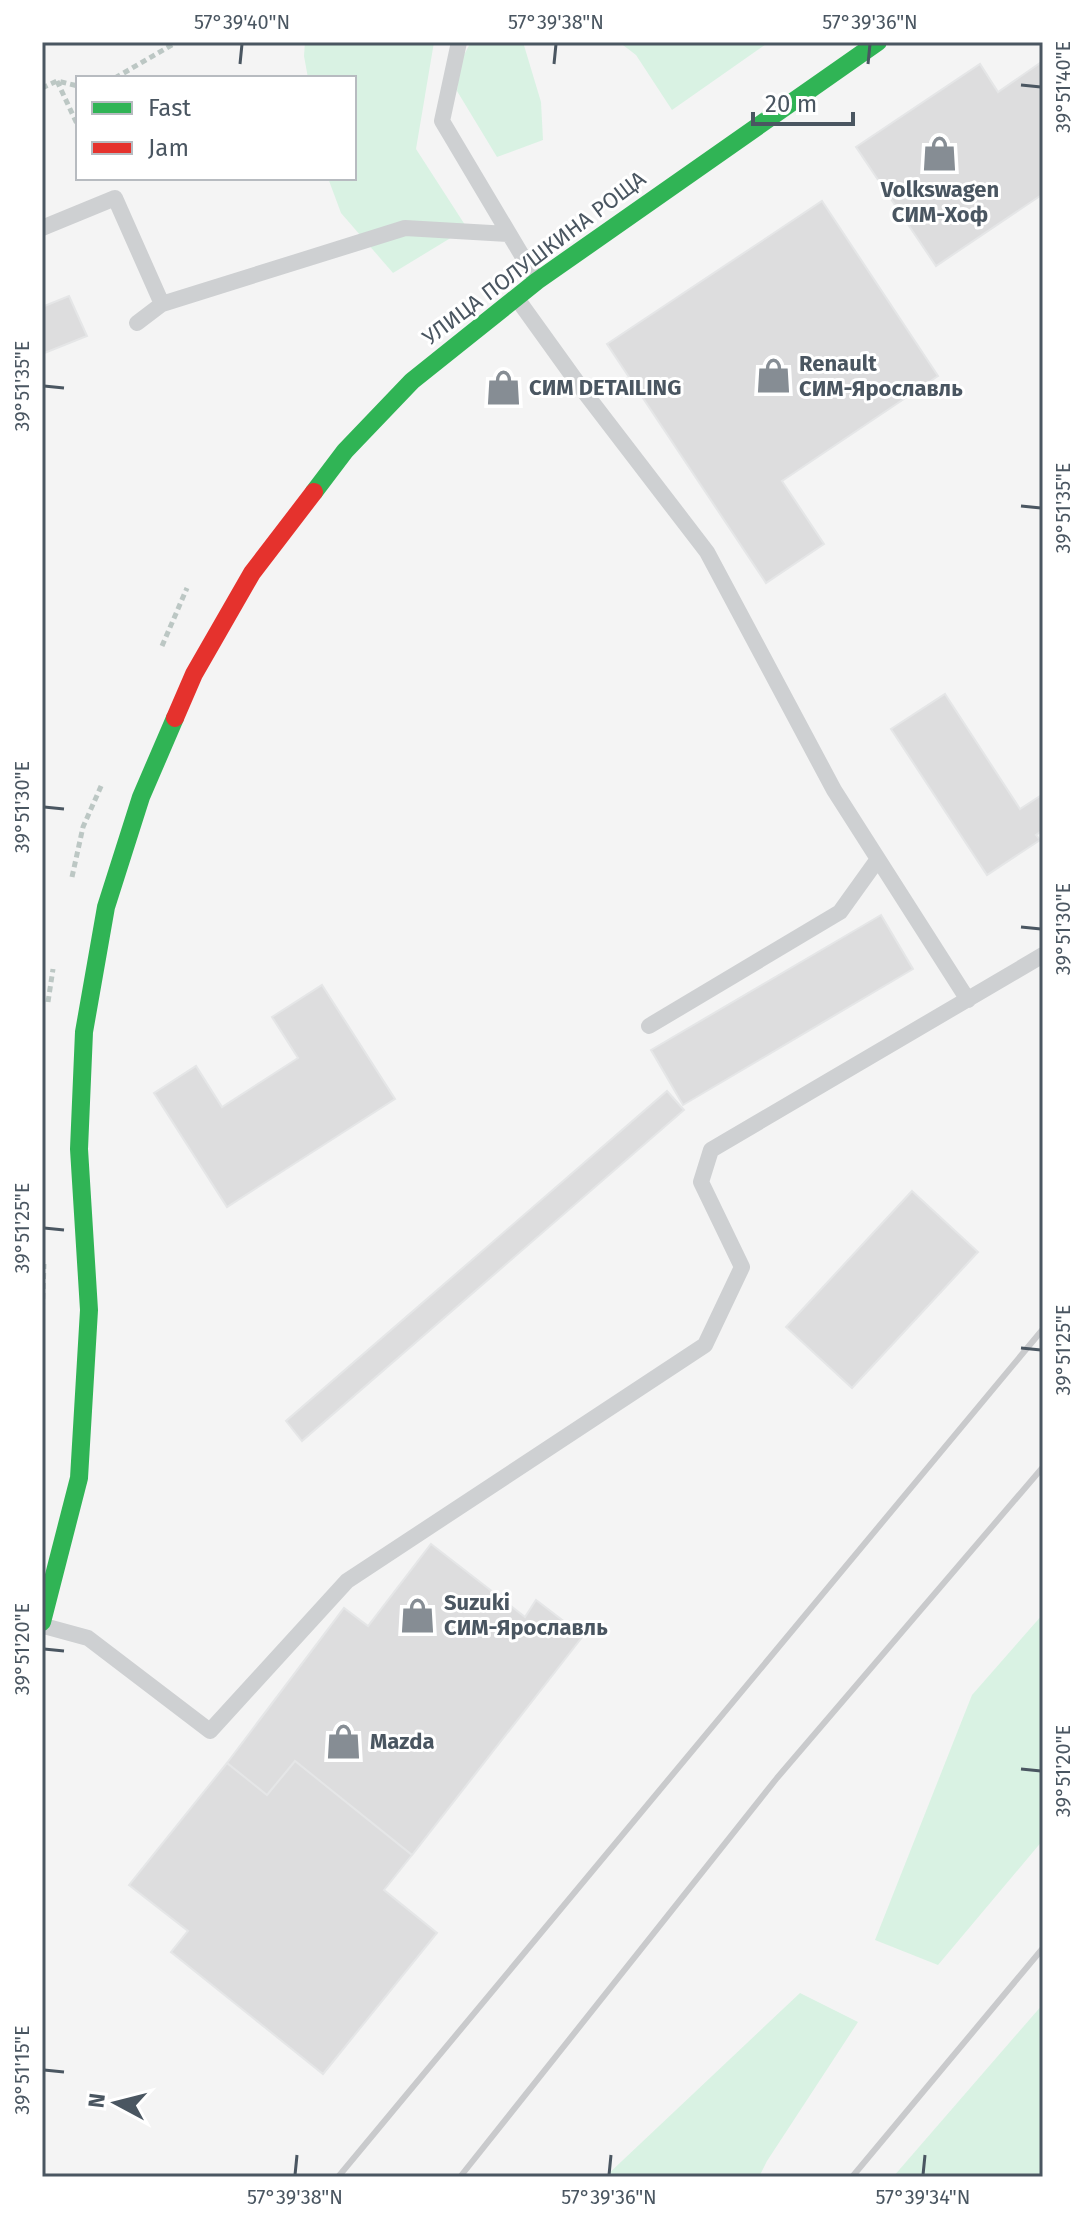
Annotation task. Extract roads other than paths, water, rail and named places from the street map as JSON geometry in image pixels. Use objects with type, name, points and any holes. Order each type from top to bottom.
[{"type":"main road","name":"УЛИЦА ПОЛУШКИНА РОЩА","points":[[42,1624],[79,1478],[89,1310],[79,1149],[84,1032],[106,907],[141,797],[194,674],[252,573],[345,451],[438,358],[537,281],[878,42]]},
{"type":"lane","points":[[459,42],[442,121],[537,281]]},
{"type":"lane","points":[[42,228],[115,198],[162,304]]},
{"type":"lane","points":[[137,323],[162,304],[405,228],[508,234]]},
{"type":"lane","points":[[516,297],[707,552],[834,790],[968,1000]]},
{"type":"lane","points":[[649,1026],[840,912],[878,859]]},
{"type":"lane","points":[[42,1624],[88,1638],[210,1731],[347,1581],[705,1345],[742,1267],[701,1182],[711,1150],[1043,955]]},
{"type":"railway","points":[[338,2177],[1043,1329]]},
{"type":"railway","points":[[460,2177],[777,1778],[1043,1467]]},
{"type":"railway","points":[[852,2177],[1043,1948]]},
{"type":"place","name":"Volkswagen СИМ-Хоф","points":[[940,153]]},
{"type":"place","name":"Renault СИМ-Ярославль","points":[[773,376]]},
{"type":"place","name":"СИМ DETAILING","points":[[503,387]]},
{"type":"place","name":"Suzuki СИМ-Ярославль","points":[[418,1615]]},
{"type":"place","name":"Mazda","points":[[344,1741]]}]
